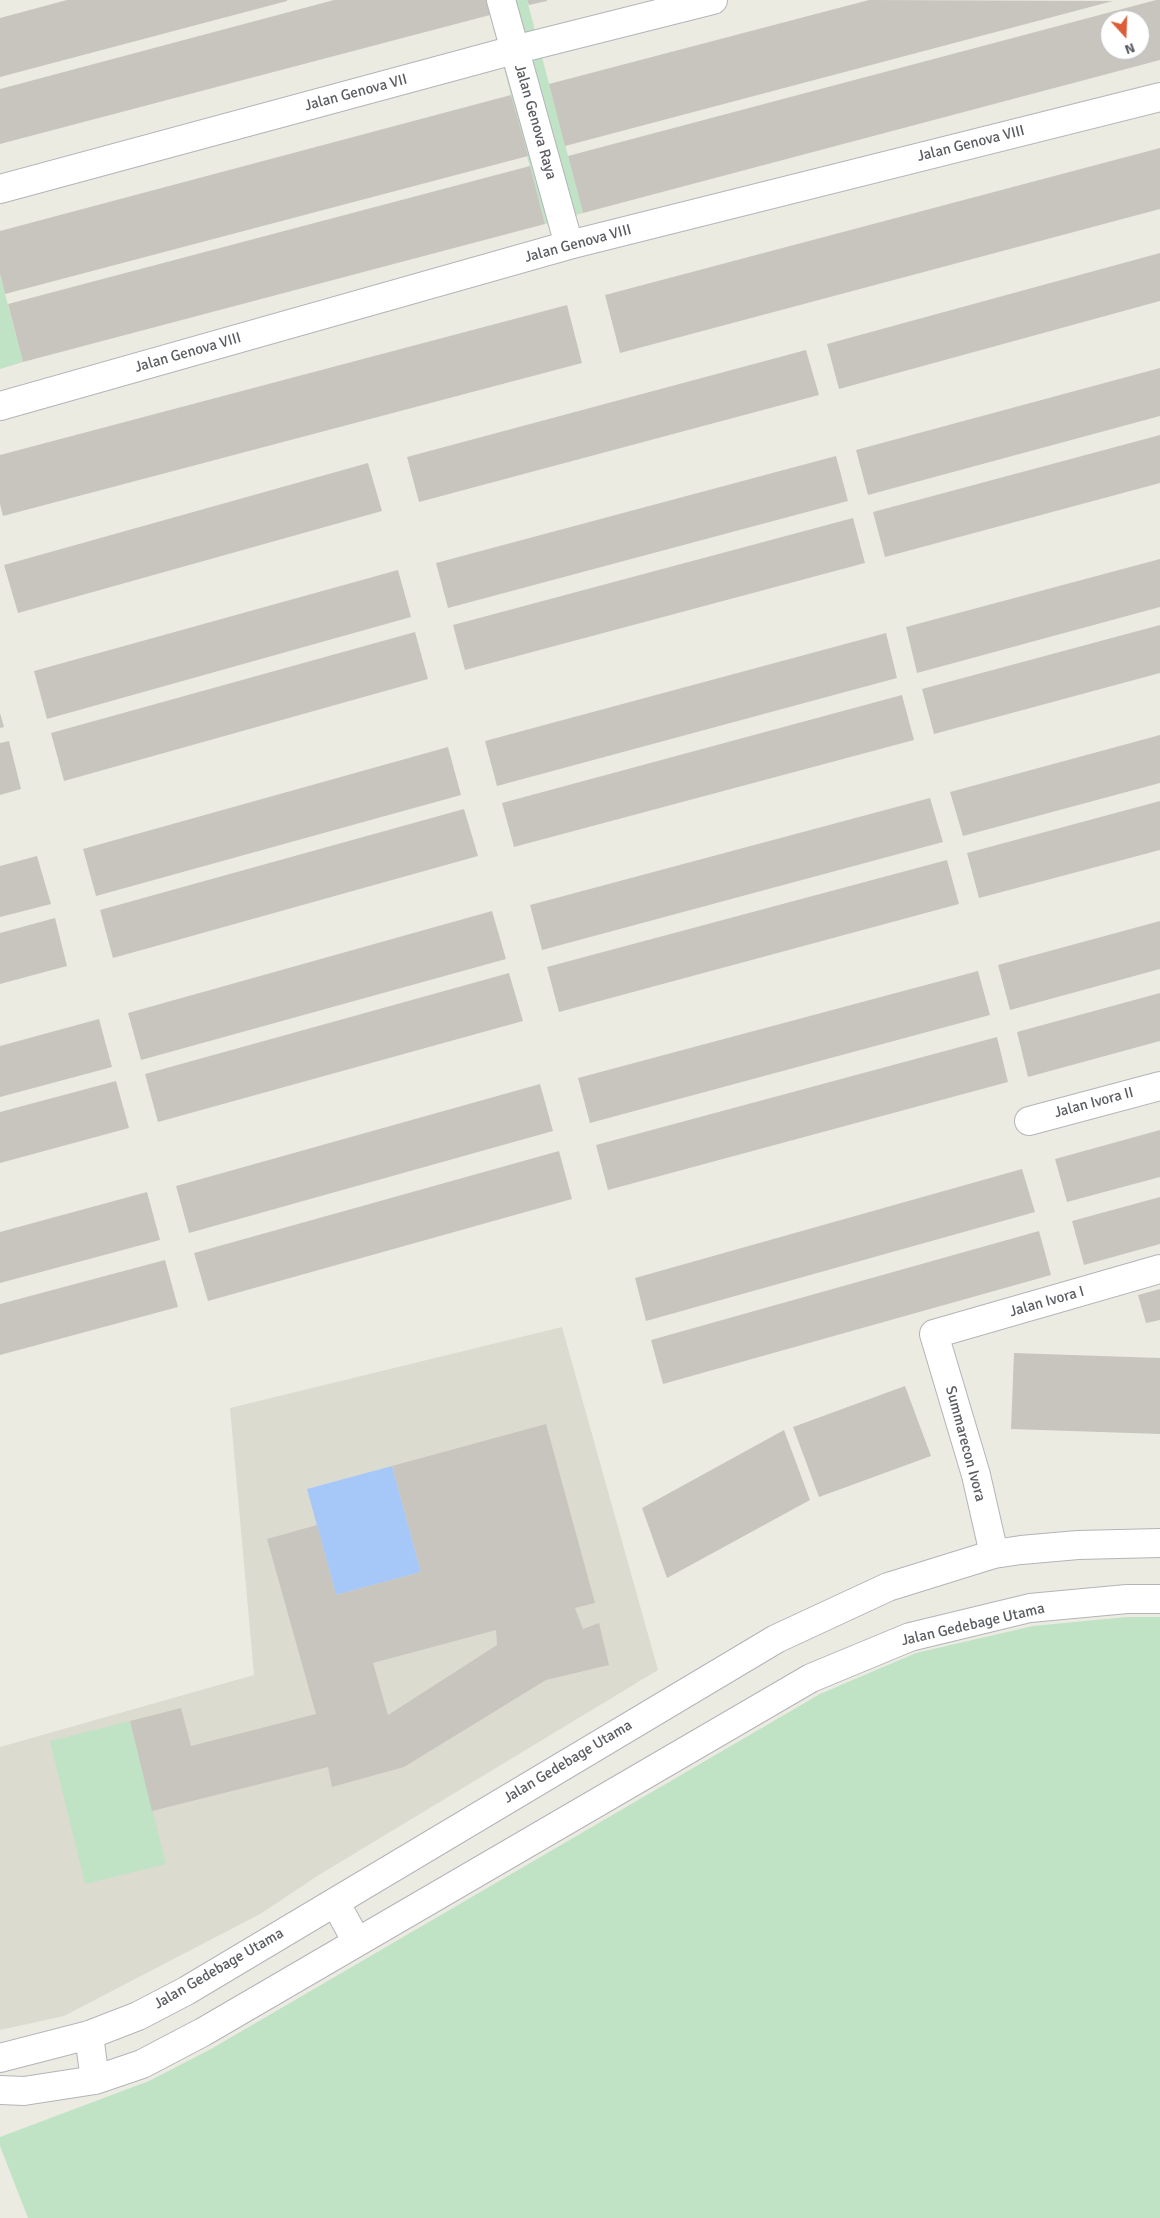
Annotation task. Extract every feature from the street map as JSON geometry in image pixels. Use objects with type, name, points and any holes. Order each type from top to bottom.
[{"type":"street","name":"Jalan Genova Raya","points":[[500,0],[569,245]]},
{"type":"street","name":"Jalan Genova VII","points":[[0,189],[514,50],[713,0]]},
{"type":"street","name":"Jalan Genova VIII","points":[[0,406],[569,245],[1160,97]]},
{"type":"street","name":"Jalan Ivora II","points":[[1029,1121],[1160,1086]]},
{"type":"street","name":"Jalan Ivora I","points":[[934,1334],[1160,1270]]},
{"type":"street","name":"Summarecon Ivora","points":[[934,1334],[976,1475],[994,1554]]},
{"type":"street","name":"Jalan Gedebage Utama","points":[[0,2058],[89,2035],[138,2016],[186,1991],[776,1639],[888,1587],[994,1554],[1078,1545],[1160,1543]]},
{"type":"street","name":"Jalan Gedebage Utama","points":[[0,2090],[24,2091],[95,2080],[142,2064],[203,2032],[811,1678],[910,1637],[1030,1608],[1127,1599],[1160,1599]]},
{"type":"street","points":[[334,1902],[357,1942]]},
{"type":"street","points":[[89,2035],[95,2080]]},
{"type":"shaded area","points":[[562,1327],[658,1670],[319,1875],[262,1913],[64,2016],[0,2030],[0,1747],[254,1675],[230,1408]]},
{"type":"green space","points":[[486,0],[527,0],[583,213],[545,224]]},
{"type":"green space","points":[[0,275],[23,362],[0,369]]},
{"type":"green space","points":[[1127,1617],[1160,1617],[1160,2218],[28,2218],[0,2146],[0,2137],[149,2081],[211,2049],[820,1694],[916,1653],[1033,1626]]},
{"type":"green space","points":[[130,1721],[166,1864],[85,1884],[50,1741]]},
{"type":"water","points":[[392,1466],[421,1572],[336,1595],[307,1489]]},
{"type":"building","points":[[67,0],[287,1],[0,77],[0,18]]},
{"type":"building","points":[[334,0],[486,0],[490,15],[0,144],[0,89]]},
{"type":"building","points":[[527,0],[547,0],[547,1],[529,5]]},
{"type":"building","points":[[869,0],[1113,1],[565,146],[549,84]]},
{"type":"building","points":[[1160,0],[1160,60],[583,213],[568,156],[1100,15],[1100,60],[1150,60],[1150,10],[1118,10]]},
{"type":"building","points":[[511,95],[528,156],[5,294],[0,274],[0,231]]},
{"type":"building","points":[[1160,148],[1160,209],[620,353],[605,295]]},
{"type":"building","points":[[530,166],[545,224],[23,362],[8,304]]},
{"type":"building","points":[[1160,253],[1160,301],[839,389],[827,344]]},
{"type":"building","points":[[567,305],[582,363],[3,516],[0,504],[0,455]]},
{"type":"building","points":[[806,350],[819,395],[419,502],[407,457]]},
{"type":"building","points":[[1160,368],[1160,416],[868,495],[856,450]]},
{"type":"building","points":[[1160,435],[1160,483],[885,557],[873,512]]},
{"type":"building","points":[[836,456],[848,501],[448,608],[436,563]]},
{"type":"building","points":[[368,463],[382,511],[18,613],[4,565]]},
{"type":"building","points":[[853,518],[865,563],[465,670],[453,625]]},
{"type":"building","points":[[1160,559],[1160,607],[917,673],[906,627]]},
{"type":"building","points":[[398,570],[411,617],[47,719],[34,671]]},
{"type":"building","points":[[1160,625],[1160,673],[934,734],[922,689]]},
{"type":"building","points":[[415,632],[428,679],[64,781],[51,733]]},
{"type":"building","points":[[886,633],[897,678],[497,786],[485,741]]},
{"type":"building","points":[[902,695],[914,740],[514,847],[502,803]]},
{"type":"building","points":[[0,713],[4,727],[0,728]]},
{"type":"building","points":[[1160,735],[1160,783],[963,836],[950,792]]},
{"type":"building","points":[[9,741],[21,789],[0,795],[0,743]]},
{"type":"building","points":[[448,747],[461,795],[96,896],[83,849]]},
{"type":"building","points":[[930,798],[943,842],[542,950],[530,905]]},
{"type":"building","points":[[1160,801],[1160,850],[979,898],[967,853]]},
{"type":"building","points":[[464,809],[478,856],[113,958],[100,910]]},
{"type":"building","points":[[37,856],[51,904],[0,917],[0,866]]},
{"type":"building","points":[[947,860],[959,904],[559,1012],[547,967]]},
{"type":"building","points":[[492,911],[506,959],[141,1060],[128,1013]]},
{"type":"building","points":[[55,918],[67,966],[0,984],[0,933]]},
{"type":"building","points":[[1160,921],[1160,969],[1010,1010],[998,965]]},
{"type":"building","points":[[978,971],[990,1015],[590,1123],[578,1078]]},
{"type":"building","points":[[509,973],[523,1021],[158,1122],[145,1074]]},
{"type":"building","points":[[1160,993],[1160,1041],[1028,1077],[1017,1032]]},
{"type":"building","points":[[99,1019],[112,1067],[0,1097],[0,1046]]},
{"type":"building","points":[[997,1037],[1008,1082],[608,1190],[596,1145]]},
{"type":"building","points":[[116,1081],[129,1128],[0,1163],[0,1112]]},
{"type":"building","points":[[540,1084],[553,1131],[189,1233],[176,1186]]},
{"type":"building","points":[[1160,1130],[1160,1177],[1067,1202],[1055,1159]]},
{"type":"building","points":[[559,1151],[572,1199],[208,1301],[194,1253]]},
{"type":"building","points":[[1022,1169],[1035,1212],[646,1321],[635,1278]]},
{"type":"building","points":[[147,1192],[160,1240],[0,1283],[0,1232]]},
{"type":"building","points":[[1160,1197],[1160,1244],[1084,1265],[1072,1221]]},
{"type":"building","points":[[1039,1231],[1051,1275],[663,1384],[651,1340]]},
{"type":"building","points":[[165,1260],[178,1307],[0,1355],[0,1304]]},
{"type":"building","points":[[1160,1289],[1160,1320],[1146,1323],[1138,1295]]},
{"type":"building","points":[[1014,1353],[1160,1358],[1160,1434],[1011,1429]]},
{"type":"building","points":[[905,1386],[931,1456],[819,1497],[793,1427]]},
{"type":"building","points":[[546,1424],[595,1603],[575,1608],[583,1629],[599,1623],[609,1665],[546,1680],[404,1767],[332,1787],[328,1767],[152,1811],[130,1721],[181,1708],[191,1746],[316,1714],[267,1539],[317,1525],[336,1595],[421,1572],[392,1466]],"holes":[[[496,1630],[497,1645],[388,1715],[373,1663]]]},
{"type":"building","points":[[784,1430],[810,1500],[667,1578],[642,1508]]}]
